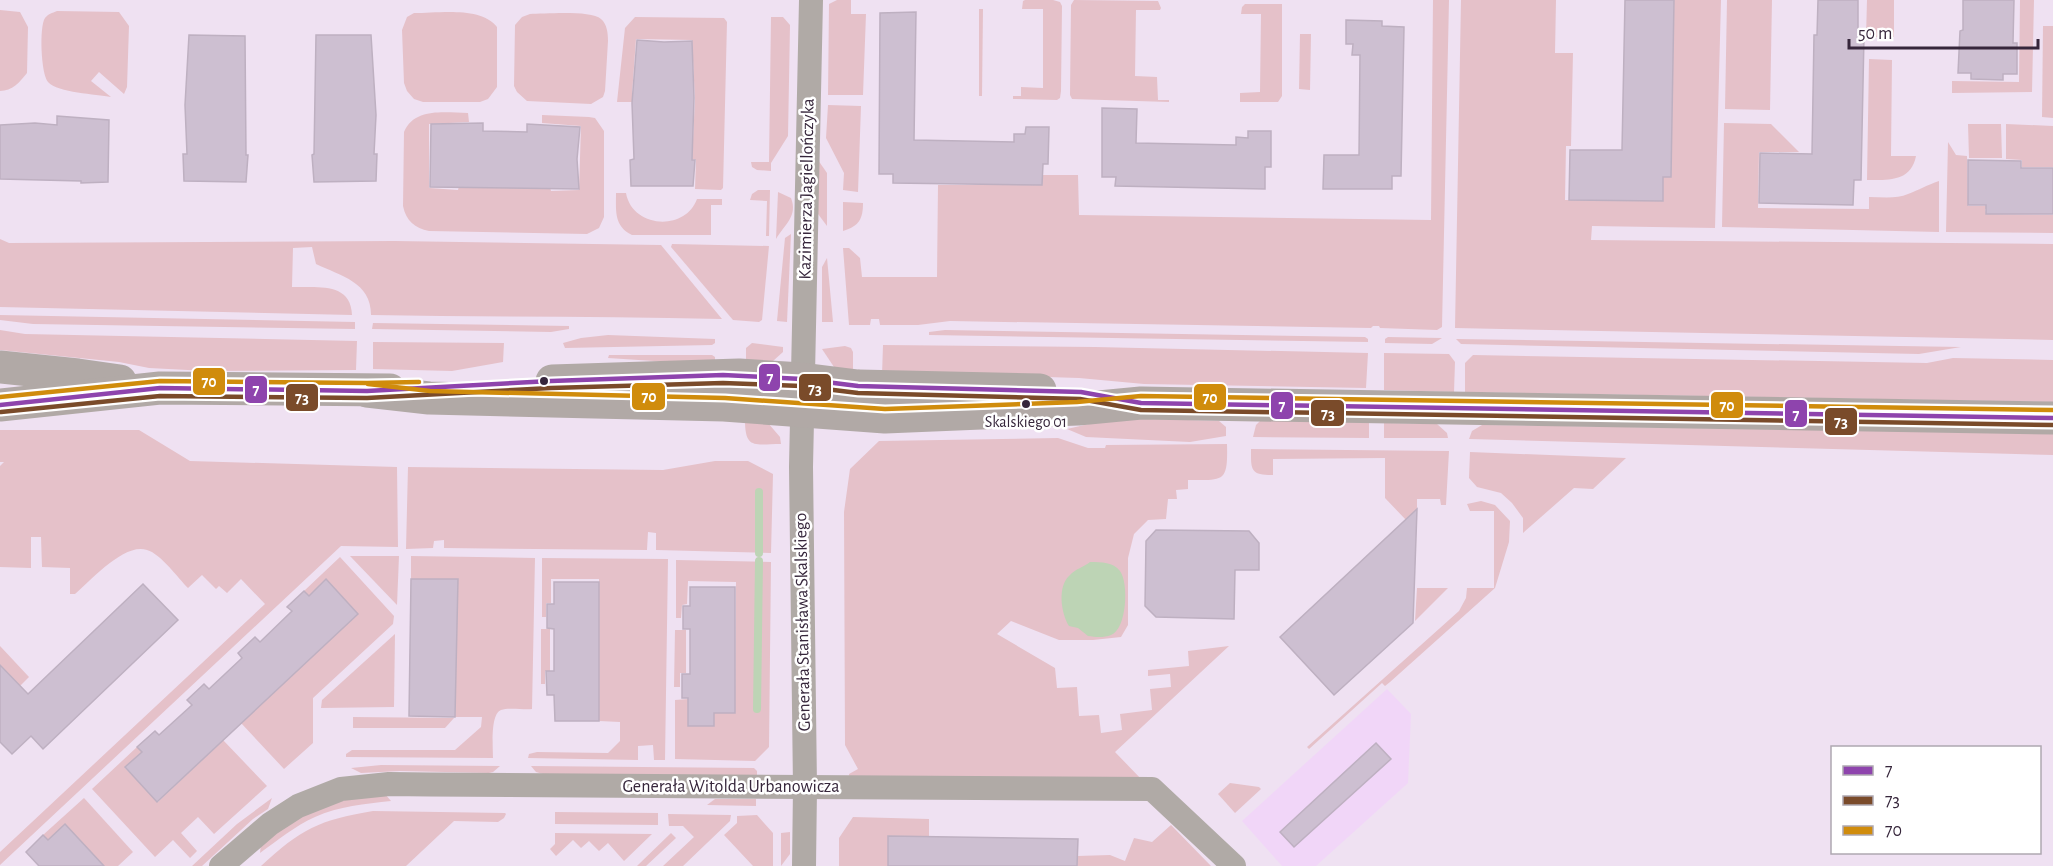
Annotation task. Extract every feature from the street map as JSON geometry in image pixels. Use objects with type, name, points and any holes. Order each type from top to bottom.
[{"type":"street","name":"Kazimierza Jagiellończyka","points":[[802,379],[811,0]]},
{"type":"street","points":[[0,367],[78,375],[160,388]]},
{"type":"street","points":[[0,405],[160,388],[368,391],[723,375],[802,379],[858,386],[1081,392],[1141,403]]},
{"type":"street","name":"Generała Stanisława Skalskiego","points":[[802,379],[804,866]]},
{"type":"street","points":[[368,391],[429,398],[724,405],[802,412],[904,416],[1078,410],[1141,403],[2053,418]]},
{"type":"street","name":"Generała Witolda Urbanowicza","points":[[221,866],[270,824],[298,806],[341,789],[389,784],[764,789],[1152,789],[1234,866]]},
{"type":"shaded area","points":[[837,0],[851,0],[851,14],[866,14],[863,95],[828,95],[829,4]]},
{"type":"shaded area","points":[[1025,0],[1053,0],[1060,2],[1062,6],[1061,91],[1060,98],[1057,100],[1013,99],[1013,96],[1021,96],[1021,87],[1043,88],[1043,9],[1022,9]]},
{"type":"shaded area","points":[[1074,0],[1158,1],[1160,10],[1136,10],[1135,76],[1157,77],[1158,100],[1169,100],[1169,102],[1072,99],[1070,95],[1071,5]]},
{"type":"shaded area","points":[[1433,0],[1449,0],[1442,327],[1437,330],[1380,328],[1379,326],[1371,328],[950,321],[918,325],[880,325],[879,319],[871,319],[870,325],[849,325],[843,248],[849,248],[860,258],[862,277],[937,277],[938,185],[1042,185],[1042,175],[1078,175],[1079,215],[1431,220]]},
{"type":"shaded area","points":[[1461,0],[1556,0],[1555,53],[1573,53],[1571,146],[1566,146],[1565,200],[1662,201],[1663,177],[1671,176],[1674,0],[1721,0],[1715,228],[1592,226],[1591,240],[2053,244],[2053,340],[1455,328]]},
{"type":"shaded area","points":[[1727,0],[1772,0],[1770,110],[1725,109]]},
{"type":"shaded area","points":[[1867,0],[1894,0],[1894,37],[1866,37]]},
{"type":"shaded area","points":[[2020,0],[2034,0],[2032,92],[1952,93],[1952,81],[2019,82]]},
{"type":"shaded area","points":[[1245,4],[1282,4],[1282,96],[1278,102],[1240,102],[1240,93],[1260,92],[1261,14],[1241,14]]},
{"type":"shaded area","points":[[979,9],[983,9],[982,96],[979,96]]},
{"type":"shaded area","points":[[0,10],[20,12],[28,27],[27,73],[19,83],[4,91],[0,91]]},
{"type":"shaded area","points":[[57,11],[119,12],[129,26],[127,87],[124,94],[99,72],[91,81],[111,97],[68,91],[48,82],[42,61],[43,23],[45,18]]},
{"type":"shaded area","points":[[414,13],[470,13],[490,20],[497,27],[497,87],[488,99],[480,102],[423,102],[414,99],[407,91],[404,83],[402,30],[407,17]]},
{"type":"shaded area","points":[[578,13],[596,16],[603,21],[607,29],[608,41],[603,97],[591,104],[527,101],[517,92],[514,86],[515,25],[522,17],[530,14]]},
{"type":"shaded area","points":[[635,17],[724,18],[727,22],[723,188],[721,190],[695,189],[696,160],[692,159],[695,100],[692,40],[636,39],[632,94],[636,102],[617,102],[625,28]]},
{"type":"shaded area","points":[[771,17],[783,17],[790,25],[788,136],[771,163],[771,171],[757,170],[752,167],[751,162],[769,162]]},
{"type":"shaded area","points":[[2043,26],[2053,26],[2053,118],[2042,117]]},
{"type":"shaded area","points":[[1300,34],[1311,34],[1310,90],[1299,89]]},
{"type":"shaded area","points":[[1869,59],[1892,60],[1891,156],[1916,156],[1909,171],[1897,178],[1867,180]]},
{"type":"shaded area","points":[[828,105],[861,106],[858,192],[843,190],[844,173],[826,138]]},
{"type":"shaded area","points":[[441,112],[468,113],[469,122],[429,124],[429,188],[458,190],[459,186],[550,187],[551,191],[579,190],[581,126],[542,123],[542,115],[595,118],[604,131],[604,217],[599,228],[587,234],[429,231],[412,223],[406,216],[403,206],[404,132],[415,118],[423,115]]},
{"type":"shaded area","points":[[1724,123],[1771,124],[1799,152],[1759,152],[1758,208],[1869,209],[1869,197],[1904,196],[1939,181],[1939,232],[1722,227]]},
{"type":"shaded area","points":[[1968,124],[2001,124],[2002,158],[1969,158]]},
{"type":"shaded area","points":[[2006,124],[2053,126],[2053,167],[2022,167],[2022,160],[2006,159]]},
{"type":"shaded area","points":[[1948,142],[1956,155],[1967,156],[1968,206],[1988,206],[1988,209],[1985,209],[1986,214],[2053,215],[2053,233],[1946,232]]},
{"type":"shaded area","points":[[818,160],[827,173],[827,226],[818,214]]},
{"type":"shaded area","points":[[758,190],[770,190],[769,236],[766,236],[767,201],[750,200],[752,194]]},
{"type":"shaded area","points":[[778,192],[791,198],[793,210],[790,220],[776,239]]},
{"type":"shaded area","points":[[616,193],[626,193],[630,205],[638,213],[659,222],[682,217],[691,210],[697,199],[722,199],[722,205],[711,205],[711,235],[632,235],[622,227],[617,218]]},
{"type":"shaded area","points":[[843,202],[863,203],[859,221],[853,227],[843,231]]},
{"type":"shaded area","points":[[791,234],[787,322],[777,321],[785,238]]},
{"type":"shaded area","points":[[0,239],[9,243],[394,241],[661,245],[722,319],[371,315],[370,304],[360,288],[344,277],[316,264],[312,247],[293,248],[292,287],[321,287],[339,291],[350,304],[352,315],[0,307]]},
{"type":"shaded area","points":[[672,244],[769,246],[762,320],[759,322],[733,320],[671,247]]},
{"type":"shaded area","points":[[827,258],[833,322],[822,322],[822,267]]},
{"type":"shaded area","points":[[0,315],[355,322],[355,329],[33,324],[0,320]]},
{"type":"shaded area","points":[[373,323],[569,326],[569,329],[551,332],[372,329]]},
{"type":"shaded area","points":[[0,330],[25,334],[357,341],[356,370],[207,371],[149,368],[119,362],[0,350]]},
{"type":"shaded area","points":[[945,330],[1365,337],[1368,342],[929,335],[929,332]]},
{"type":"shaded area","points":[[608,335],[715,339],[715,343],[712,345],[565,348],[563,343]]},
{"type":"shaded area","points":[[1388,337],[1442,338],[1432,344],[1385,343]]},
{"type":"shaded area","points":[[1456,339],[1961,347],[1919,354],[1461,344]]},
{"type":"shaded area","points":[[373,342],[504,343],[503,362],[452,371],[373,369]]},
{"type":"shaded area","points":[[752,343],[783,347],[783,352],[773,361],[746,366],[746,348]]},
{"type":"shaded area","points":[[883,345],[1368,353],[1366,388],[1144,384],[1079,378],[1013,376],[882,375]]},
{"type":"shaded area","points":[[845,346],[851,348],[853,352],[853,373],[836,370],[822,349]]},
{"type":"shaded area","points":[[1384,353],[1449,354],[1455,362],[1454,392],[1384,390]]},
{"type":"shaded area","points":[[609,355],[712,355],[715,357],[715,365],[608,358]]},
{"type":"shaded area","points":[[1473,355],[1927,363],[1953,358],[2053,360],[2053,402],[1465,392],[1465,363]]},
{"type":"shaded area","points":[[1126,418],[1219,421],[1226,427],[1226,436],[1190,442],[1086,437],[1067,429]]},
{"type":"shaded area","points":[[745,420],[768,423],[780,437],[781,444],[758,444],[750,441],[745,430]]},
{"type":"shaded area","points":[[1260,421],[1369,422],[1369,438],[1253,437],[1256,425]]},
{"type":"shaded area","points":[[1384,423],[1437,424],[1447,433],[1448,438],[1384,438]]},
{"type":"shaded area","points":[[1482,425],[2053,433],[2053,455],[1469,439],[1472,431]]},
{"type":"shaded area","points":[[0,430],[139,430],[190,461],[397,467],[398,547],[341,546],[0,865],[0,852],[265,604],[241,579],[227,593],[219,586],[216,589],[202,575],[188,588],[163,561],[147,550],[138,549],[119,557],[75,594],[70,594],[70,568],[42,567],[41,537],[31,537],[31,568],[0,567],[0,466],[4,462],[0,462]]},
{"type":"shaded area","points":[[1058,438],[1088,448],[1105,448],[1106,445],[1227,444],[1225,473],[1216,479],[1188,480],[1188,489],[1176,490],[1177,499],[1168,499],[1166,519],[1148,520],[1134,534],[1128,558],[1128,625],[1121,637],[1059,640],[1011,621],[997,634],[1055,668],[1057,688],[1077,687],[1079,716],[1099,715],[1101,733],[1122,730],[1120,714],[1152,710],[1150,689],[1171,687],[1170,674],[1148,676],[1148,670],[1189,666],[1188,651],[1229,646],[1115,752],[1144,782],[850,783],[849,774],[858,769],[845,745],[844,512],[850,469],[879,441]]},
{"type":"shaded area","points":[[1251,449],[1449,451],[1446,505],[1441,505],[1440,499],[1417,499],[1417,510],[1406,520],[1385,498],[1385,458],[1273,459],[1273,475],[1265,475],[1253,470]]},
{"type":"shaded area","points":[[1470,452],[1626,458],[1593,489],[1574,488],[1523,533],[1523,518],[1512,503],[1501,493],[1477,487],[1469,478]]},
{"type":"shaded area","points":[[715,461],[748,461],[773,474],[771,553],[656,550],[656,533],[648,532],[647,550],[444,548],[444,540],[434,541],[433,548],[406,549],[408,467],[663,470]]},
{"type":"shaded area","points":[[1481,501],[1495,505],[1510,521],[1509,542],[1495,588],[1390,682],[1385,686],[1382,683],[1309,749],[1307,747],[1459,611],[1466,598],[1467,588],[1494,588],[1494,511],[1470,511],[1467,504]]},
{"type":"shaded area","points":[[350,556],[399,556],[397,605]]},
{"type":"shaded area","points":[[411,556],[535,558],[532,709],[505,709],[497,713],[493,732],[493,758],[346,757],[346,754],[352,750],[455,750],[481,727],[482,717],[455,717],[458,579],[411,579]]},
{"type":"shaded area","points":[[340,557],[394,616],[393,624],[313,698],[313,743],[284,769],[241,723],[358,614],[326,580],[309,596],[304,591]]},
{"type":"shaded area","points":[[542,558],[668,559],[665,760],[654,760],[653,745],[638,746],[638,760],[528,758],[529,754],[537,752],[608,753],[620,741],[620,722],[599,721],[599,579],[551,579],[551,603],[546,603],[546,617],[542,617]]},
{"type":"shaded area","points":[[676,560],[771,562],[769,747],[755,761],[675,759],[675,700],[688,699],[714,713],[735,713],[736,582],[688,581],[687,604],[682,605],[681,618],[676,618]]},
{"type":"shaded area","points":[[1090,562],[1111,564],[1120,571],[1125,585],[1125,605],[1120,624],[1116,631],[1108,636],[1088,636],[1078,628],[1069,626],[1064,614],[1062,593],[1066,580],[1074,571]]},
{"type":"shaded area","points":[[1417,588],[1448,588],[1415,621]]},
{"type":"shaded area","points":[[541,629],[550,629],[550,671],[545,671],[545,684],[541,684]]},
{"type":"shaded area","points":[[675,630],[686,630],[686,673],[680,673],[680,687],[674,687]]},
{"type":"shaded area","points":[[395,634],[394,707],[321,708],[322,700]]},
{"type":"shaded area","points":[[0,646],[29,677],[20,686],[0,665]]},
{"type":"shaded area","points":[[1387,689],[1411,714],[1408,783],[1316,866],[1282,866],[1242,821]]},
{"type":"shaded area","points":[[353,717],[454,718],[445,728],[353,728]]},
{"type":"shaded area","points":[[223,740],[267,786],[214,834],[198,817],[181,833],[197,851],[190,858],[173,840],[155,857],[92,789],[137,747],[142,752],[125,768],[158,802]]},
{"type":"shaded area","points":[[381,765],[500,766],[489,773],[400,771],[361,773],[351,768]]},
{"type":"shaded area","points":[[531,766],[754,768],[757,776],[543,774],[536,772]]},
{"type":"shaded area","points":[[1230,783],[1261,789],[1235,813],[1218,794]]},
{"type":"shaded area","points":[[385,794],[391,801],[352,806],[324,813],[300,825],[260,853],[261,844],[300,816],[339,801]]},
{"type":"shaded area","points":[[84,798],[133,852],[118,866],[90,866],[43,835]]},
{"type":"shaded area","points":[[272,798],[268,809],[253,819],[202,866],[192,866],[237,824]]},
{"type":"shaded area","points":[[715,799],[756,799],[756,806],[707,805]]},
{"type":"shaded area","points":[[373,811],[506,814],[498,822],[454,821],[406,866],[261,866],[288,843],[312,828],[338,818]]},
{"type":"shaded area","points":[[555,812],[658,813],[658,825],[555,824]]},
{"type":"shaded area","points":[[668,814],[731,815],[730,821],[683,866],[663,866],[694,837],[683,826],[669,826]]},
{"type":"shaded area","points":[[757,815],[773,833],[773,866],[753,866],[724,835],[737,823],[737,816]]},
{"type":"shaded area","points":[[853,817],[929,819],[929,837],[888,836],[888,866],[839,866],[839,838]]},
{"type":"shaded area","points":[[1171,825],[1211,866],[1077,866],[1077,856],[1110,855],[1125,861],[1134,838],[1152,842]]},
{"type":"shaded area","points":[[790,832],[790,854],[781,866],[781,833]]},
{"type":"shaded area","points":[[555,833],[652,834],[624,861],[608,843],[599,851],[589,841],[581,848],[573,840],[556,856],[550,849],[555,844]]},
{"type":"shaded area","points":[[671,833],[676,838],[646,866],[637,866]]},
{"type":"building","points":[[1625,0],[1674,0],[1671,177],[1663,177],[1663,201],[1569,200],[1570,150],[1622,150]]},
{"type":"building","points":[[1818,0],[1858,0],[1858,36],[1864,36],[1861,180],[1854,180],[1853,205],[1759,203],[1760,153],[1812,154],[1814,35],[1817,35]]},
{"type":"building","points":[[1963,0],[2014,0],[2013,43],[2017,43],[2017,74],[2003,74],[2003,80],[1971,79],[1971,73],[1958,73],[1960,31],[1963,30]]},
{"type":"building","points":[[916,12],[914,140],[1014,142],[1014,134],[1025,134],[1026,127],[1049,127],[1048,164],[1043,164],[1042,185],[893,183],[893,174],[879,174],[880,13]]},
{"type":"building","points":[[1346,20],[1382,21],[1382,26],[1404,27],[1401,176],[1392,176],[1392,189],[1323,189],[1324,155],[1359,155],[1360,55],[1352,55],[1353,44],[1346,44]]},
{"type":"building","points":[[189,35],[245,36],[246,155],[248,155],[246,182],[184,181],[183,154],[187,154],[185,105]]},
{"type":"building","points":[[316,35],[371,35],[376,115],[374,154],[377,154],[376,181],[314,182],[312,155],[314,154]]},
{"type":"building","points":[[637,40],[692,41],[694,98],[692,160],[695,160],[693,186],[631,186],[630,160],[634,159],[632,103]]},
{"type":"building","points":[[1102,108],[1137,109],[1136,143],[1236,145],[1236,137],[1248,138],[1248,131],[1271,131],[1271,167],[1265,167],[1265,189],[1115,186],[1116,177],[1102,177]]},
{"type":"building","points":[[57,116],[109,120],[108,182],[0,179],[0,125],[35,123],[57,125]]},
{"type":"building","points":[[483,123],[483,131],[527,132],[527,124],[580,127],[577,159],[579,189],[430,187],[431,124]]},
{"type":"building","points":[[1968,160],[2021,161],[2021,168],[2053,168],[2053,214],[1986,214],[1986,205],[1968,205]]},
{"type":"building","points":[[1417,509],[1413,623],[1334,695],[1280,637]]},
{"type":"building","points":[[1156,530],[1249,531],[1259,543],[1259,570],[1235,570],[1234,619],[1156,617],[1145,606],[1146,541]]},
{"type":"building","points":[[326,579],[358,614],[157,802],[125,767],[142,752],[137,747],[155,731],[159,735],[192,705],[187,700],[204,684],[209,689],[242,658],[238,653],[255,637],[260,642],[292,611],[287,607],[304,591],[309,596]]},
{"type":"building","points":[[411,579],[458,579],[455,717],[409,716]]},
{"type":"building","points":[[554,582],[599,582],[599,721],[555,721],[554,695],[547,695],[546,671],[554,671],[554,629],[547,628],[547,604],[554,604]]},
{"type":"building","points":[[143,584],[178,620],[43,749],[31,736],[12,754],[0,742],[0,665],[28,694]]},
{"type":"building","points":[[690,587],[735,587],[735,713],[714,713],[714,726],[688,726],[688,698],[682,698],[682,674],[690,674],[690,629],[683,629],[683,606],[690,606]]},
{"type":"building","points":[[1376,743],[1391,759],[1294,847],[1280,832]]},
{"type":"building","points":[[65,824],[104,866],[39,866],[26,852],[43,835],[48,840]]},
{"type":"building","points":[[888,836],[1078,839],[1077,866],[888,866]]},
{"type":"waterway","points":[[759,492],[759,553]]},
{"type":"waterway","points":[[757,709],[759,561]]},
{"type":"transit line","name":"7","points":[[0,405],[160,388],[367,391],[723,375],[802,379],[858,386],[1081,392],[1141,403],[2053,418]]},
{"type":"transit line","name":"70","points":[[0,397],[160,381],[419,382]]},
{"type":"transit line","name":"73","points":[[1,412],[160,396],[367,398],[551,388],[723,383],[801,386],[858,393],[1080,399],[1141,410],[2053,425]]},
{"type":"transit line","name":"70","points":[[368,384],[430,391],[725,398],[885,409],[1077,402],[1141,396],[2053,410]]},
{"type":"place","name":"Skalskiego 01","points":[[1026,404]]}]
